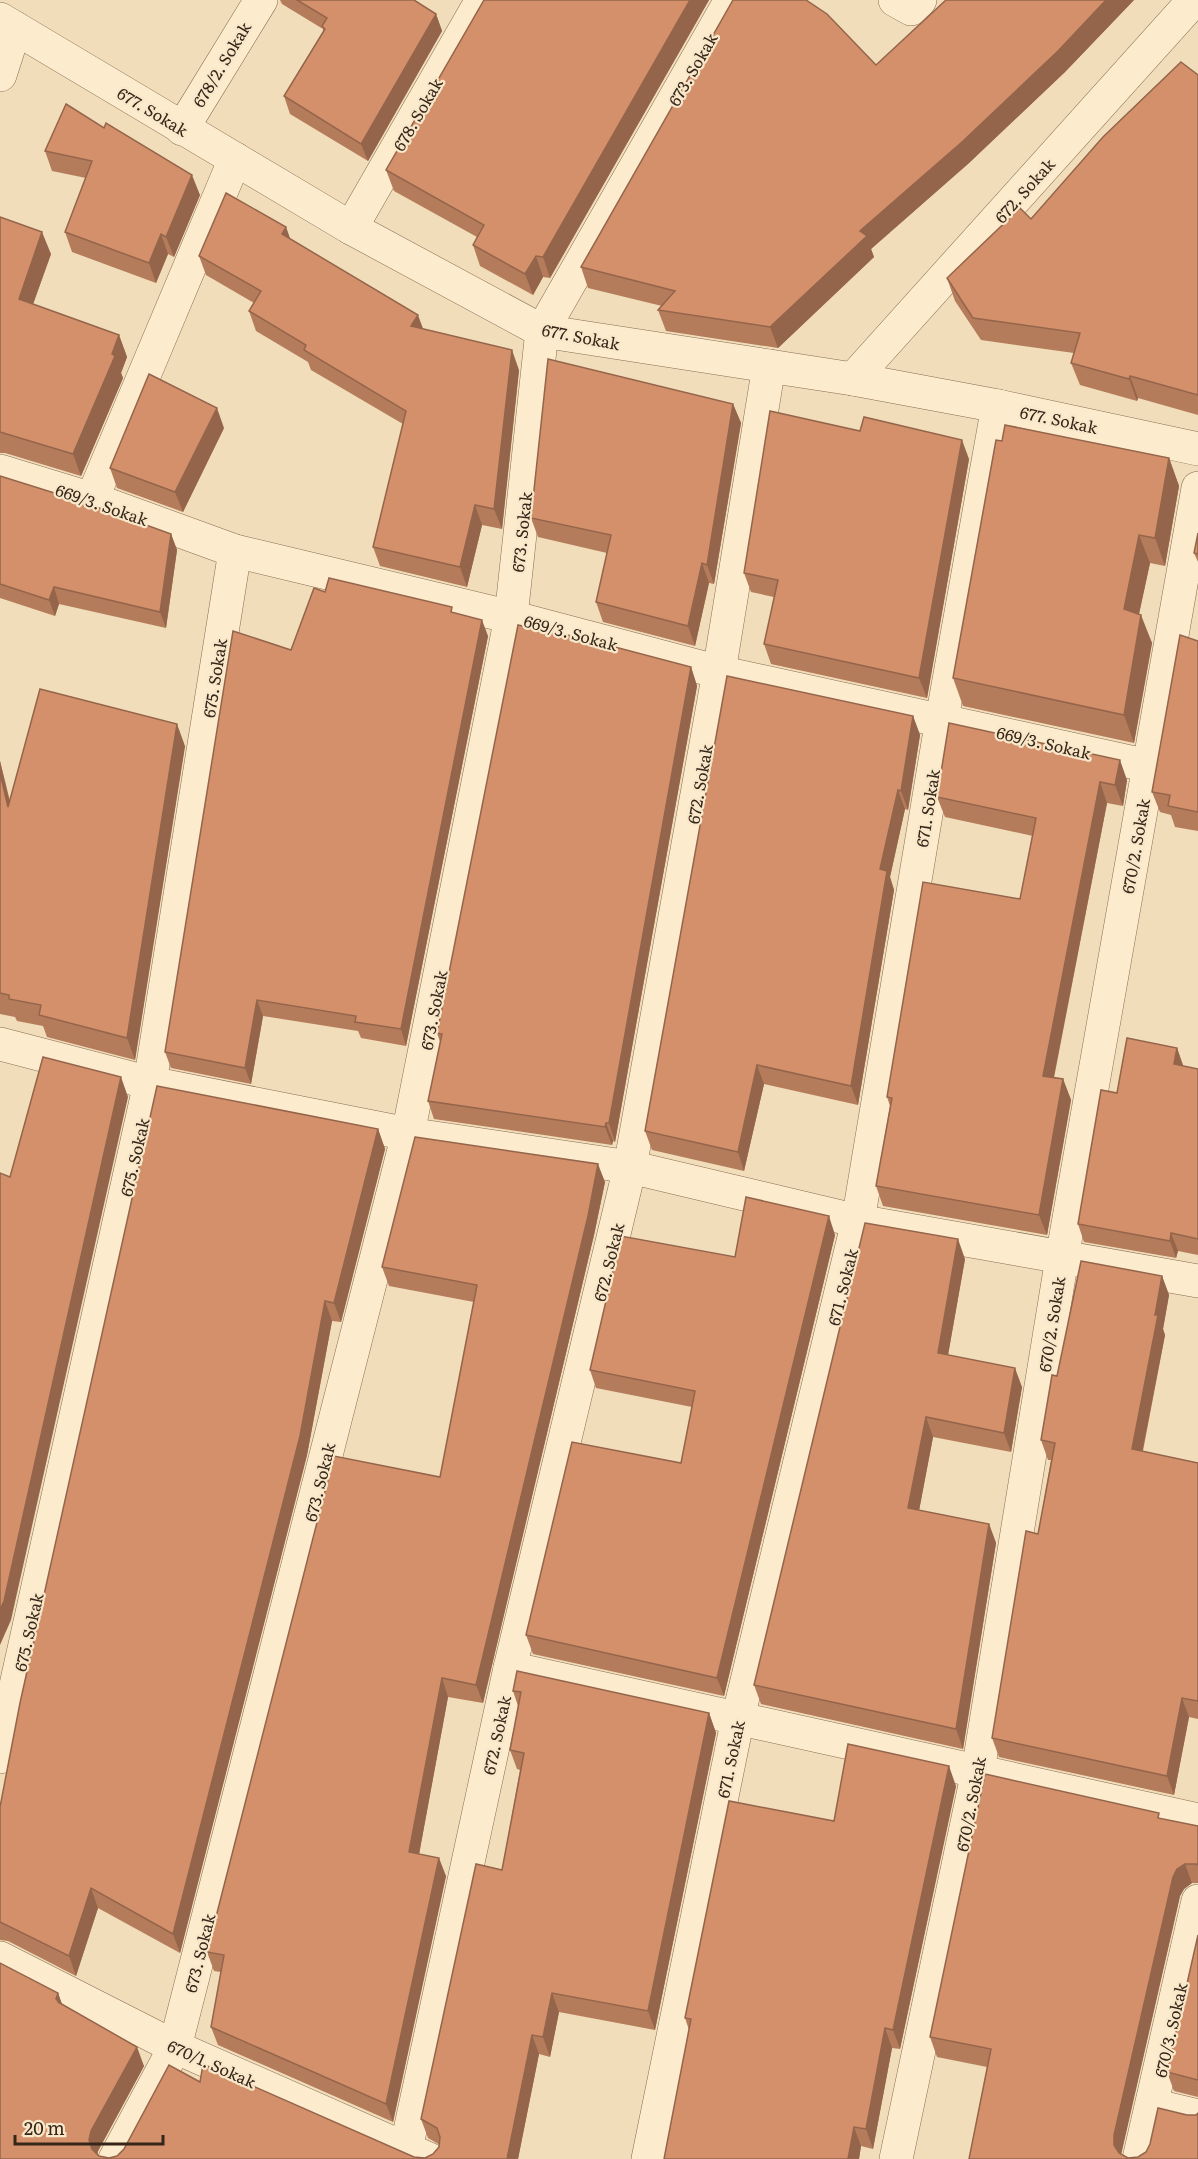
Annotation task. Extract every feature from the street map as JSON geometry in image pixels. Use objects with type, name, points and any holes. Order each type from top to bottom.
[{"type":"street","name":"678/2. Sokak","points":[[182,129],[261,0]]},
{"type":"street","name":"678. Sokak","points":[[351,228],[482,0]]},
{"type":"street","name":"673. Sokak","points":[[115,2159],[175,2047],[408,1134],[512,617],[542,332],[731,0]]},
{"type":"street","points":[[895,0],[911,9],[920,0]]},
{"type":"street","name":"672. Sokak","points":[[853,379],[1194,0]]},
{"type":"street","name":"677. Sokak","points":[[7,24],[351,228],[542,332],[853,379],[998,406],[1198,448]]},
{"type":"street","points":[[0,75],[7,24]]},
{"type":"street","points":[[92,499],[235,159]]},
{"type":"street","name":"672. Sokak","points":[[417,2154],[510,1668],[630,1167],[719,672],[769,366]]},
{"type":"street","name":"671. Sokak","points":[[648,2159],[738,1718],[858,1221],[942,719],[998,406]]},
{"type":"street","name":"669/3. Sokak","points":[[0,471],[92,499],[234,551],[512,617],[719,672],[1149,766]]},
{"type":"street","name":"670/2. Sokak","points":[[896,2159],[978,1771],[1062,1258],[1198,488]]},
{"type":"street","name":"675. Sokak","points":[[0,1757],[150,1083],[234,551]]},
{"type":"street","points":[[0,1044],[150,1083],[408,1134],[630,1167],[858,1221],[1198,1281]]},
{"type":"street","points":[[510,1668],[1198,1820]]},
{"type":"street","name":"670/3. Sokak","points":[[1139,2159],[1198,1901]]},
{"type":"street","name":"670/1. Sokak","points":[[0,1959],[175,2047],[417,2154]]},
{"type":"street","points":[[1152,2105],[1198,2116]]},
{"type":"building","points":[[297,0],[414,0],[436,14],[361,144],[284,96],[325,29],[322,26],[327,18]]},
{"type":"building","points":[[484,0],[690,0],[543,257],[536,256],[525,274],[473,245],[484,225],[386,170]]},
{"type":"building","points":[[733,0],[806,0],[827,14],[876,65],[946,0],[1106,0],[1058,51],[962,142],[860,231],[867,236],[770,327],[658,310],[675,291],[581,267]]},
{"type":"building","points":[[1181,62],[1198,75],[1198,395],[1130,376],[1129,379],[1071,363],[1080,333],[973,318],[947,278],[1020,208],[1031,219],[1103,137]]},
{"type":"building","points":[[66,104],[104,128],[106,123],[192,175],[166,237],[161,234],[149,263],[65,232],[92,161],[45,151]]},
{"type":"building","points":[[226,193],[286,227],[282,234],[418,315],[411,326],[512,350],[494,509],[475,505],[460,567],[373,547],[406,411],[304,350],[306,345],[249,311],[261,291],[199,256]]},
{"type":"building","points":[[0,217],[42,232],[19,299],[119,335],[112,354],[115,356],[73,454],[0,432]]},
{"type":"building","points":[[548,359],[733,404],[707,565],[702,563],[688,626],[596,602],[611,535],[531,518]]},
{"type":"building","points":[[149,374],[217,408],[175,492],[110,468]]},
{"type":"building","points":[[770,411],[860,431],[864,417],[962,440],[919,678],[764,644],[778,580],[744,573]]},
{"type":"building","points":[[1005,425],[1169,458],[1155,538],[1139,535],[1124,609],[1141,615],[1124,715],[953,678],[996,440],[1002,441]]},
{"type":"building","points":[[0,476],[80,501],[171,534],[160,612],[54,587],[49,600],[0,584]]},
{"type":"building","points":[[1198,533],[1198,554],[1194,553]]},
{"type":"building","points":[[329,578],[452,607],[451,612],[482,620],[401,1029],[355,1022],[356,1016],[257,1000],[245,1068],[165,1052],[233,631],[291,650],[314,588],[325,592]]},
{"type":"building","points":[[518,625],[577,637],[691,667],[609,1123],[606,1123],[605,1127],[428,1101],[442,1034],[437,1033]]},
{"type":"building","points":[[1180,635],[1198,641],[1198,812],[1168,806],[1170,795],[1152,792]]},
{"type":"building","points":[[727,676],[913,716],[901,791],[898,790],[880,869],[887,871],[851,1086],[757,1065],[738,1152],[645,1131]]},
{"type":"building","points":[[40,689],[177,724],[127,1038],[39,1015],[41,1005],[9,999],[9,995],[0,993],[0,773],[8,807]]},
{"type":"building","points":[[949,723],[1120,760],[1115,785],[1100,782],[1043,1076],[1063,1079],[1039,1215],[876,1186],[892,1098],[887,1097],[923,882],[1020,899],[1036,818],[937,797]]},
{"type":"building","points":[[1127,1038],[1177,1048],[1174,1064],[1198,1069],[1198,1239],[1171,1233],[1170,1241],[1078,1224],[1101,1090],[1117,1093]]},
{"type":"building","points":[[43,1057],[121,1077],[4,1601],[0,1610],[0,1173],[10,1177]]},
{"type":"building","points":[[157,1086],[378,1129],[334,1303],[325,1301],[300,1436],[173,1934],[91,1888],[69,1956],[0,1922],[0,1807],[20,1703]]},
{"type":"building","points":[[415,1137],[598,1164],[588,1216],[476,1685],[442,1678],[409,1852],[439,1858],[386,2104],[211,2027],[224,1955],[207,1952],[334,1456],[440,1477],[477,1285],[382,1267]]},
{"type":"building","points":[[746,1197],[829,1216],[717,1678],[526,1635],[572,1442],[681,1463],[695,1391],[590,1370],[621,1236],[735,1257]]},
{"type":"building","points":[[865,1223],[958,1239],[938,1353],[1015,1368],[1004,1433],[926,1417],[908,1508],[989,1524],[956,1729],[754,1685]]},
{"type":"building","points":[[1081,1261],[1162,1276],[1155,1315],[1158,1315],[1132,1449],[1198,1463],[1198,1701],[1182,1698],[1167,1776],[992,1738],[1026,1531],[1038,1534],[1055,1443],[1041,1440],[1052,1375],[1057,1376]]},
{"type":"building","points":[[517,1671],[709,1713],[648,2011],[552,1993],[543,2037],[532,2035],[507,2159],[0,2159],[0,1963],[58,1993],[56,1999],[58,2002],[137,2047],[91,2131],[89,2140],[92,2149],[99,2156],[109,2158],[117,2156],[124,2149],[169,2065],[200,2082],[203,2064],[414,2157],[425,2158],[433,2154],[439,2147],[440,2137],[437,2128],[421,2119],[476,1864],[502,1870],[524,1753],[510,1750],[521,1692],[513,1691]]},
{"type":"building","points":[[848,1744],[949,1766],[893,2030],[885,2028],[866,2129],[854,2127],[848,2159],[664,2159],[691,2019],[685,2018],[729,1801],[834,1821]]},
{"type":"building","points":[[985,1774],[1159,1813],[1158,1818],[1198,1826],[1198,1865],[1185,1864],[1177,1869],[1173,1877],[1114,2135],[1114,2145],[1119,2153],[1128,2158],[1138,2157],[1146,2152],[1150,2144],[1158,2108],[1187,2115],[1198,2113],[1198,2159],[969,2159],[991,2049],[930,2037]]},
{"type":"building","points":[[1198,1935],[1198,2080],[1167,2072]]}]
